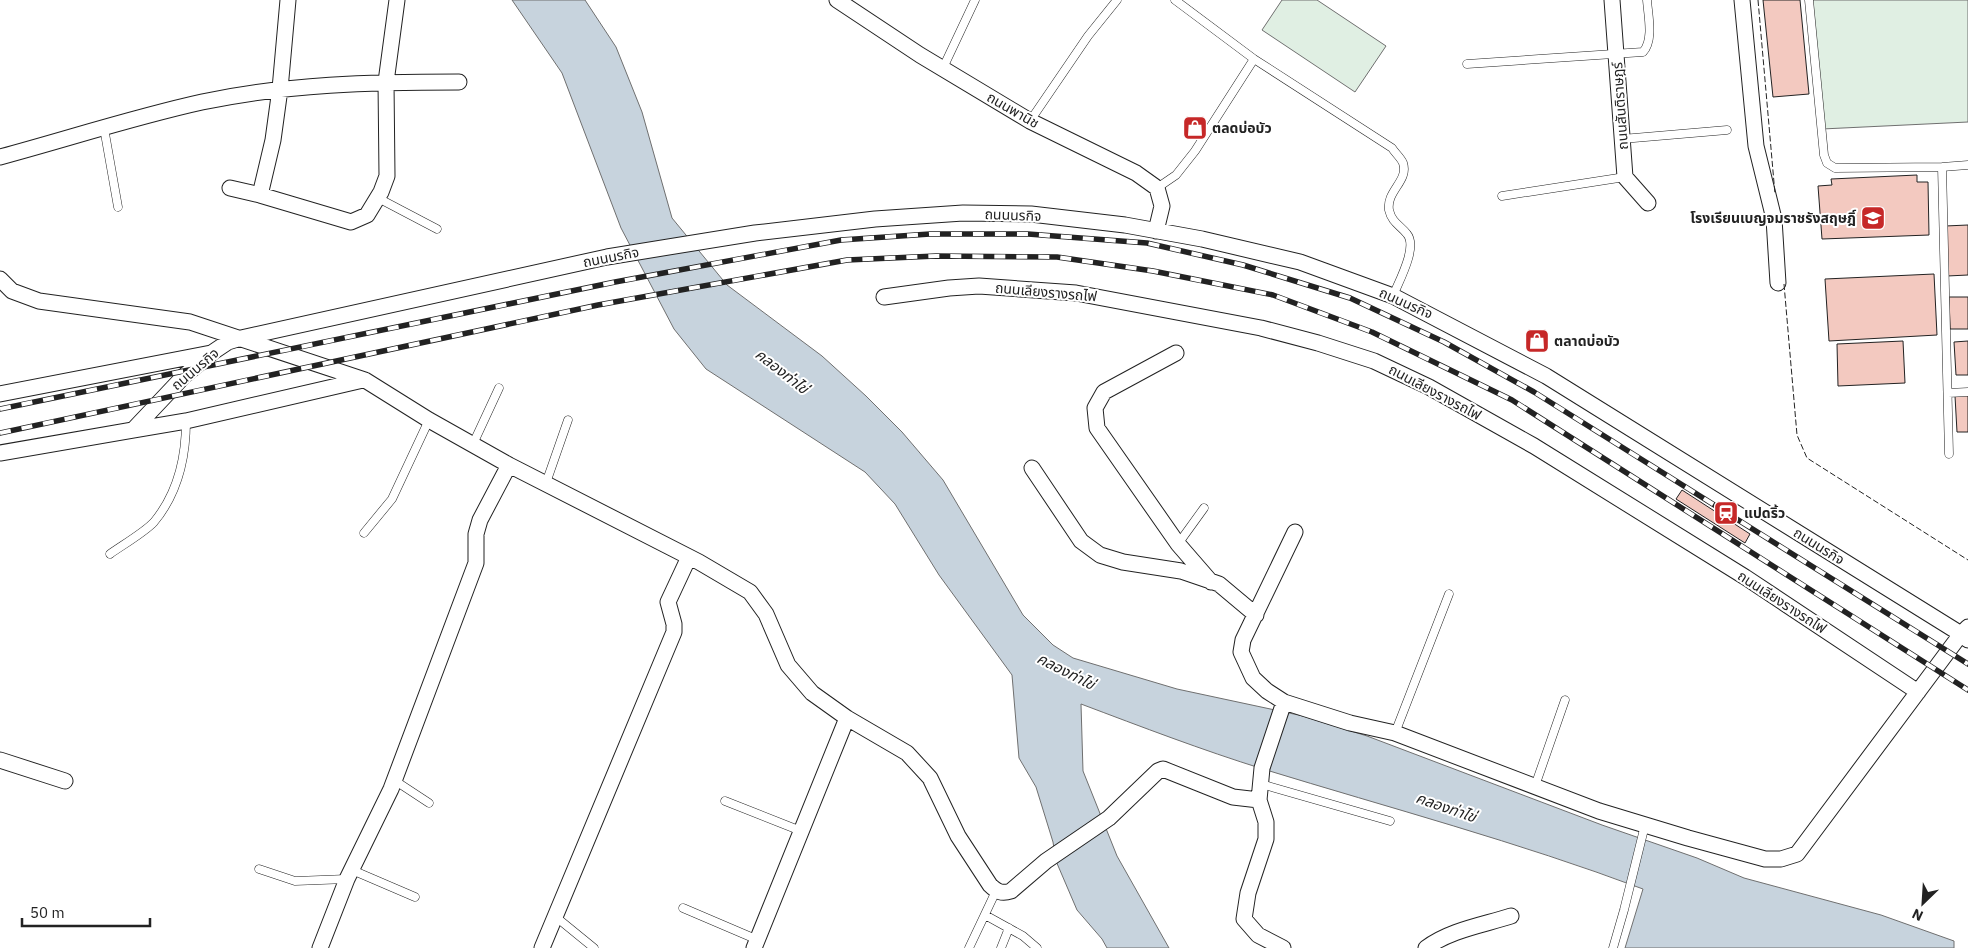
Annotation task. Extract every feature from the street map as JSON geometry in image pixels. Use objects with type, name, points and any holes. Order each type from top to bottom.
[{"type":"street","points":[[260,195],[273,140],[280,90],[288,0]]},
{"type":"street","points":[[230,188],[351,222],[367,215],[378,198],[387,176],[386,82],[397,0]]},
{"type":"street","name":"ถนนพานิช","points":[[837,0],[920,55],[1030,121],[1136,173],[1157,188]]},
{"type":"street","name":"ถนนสันติราษฎร์","points":[[1612,0],[1625,177]]},
{"type":"street","points":[[1742,0],[1756,146],[1774,219],[1778,283]]},
{"type":"street","points":[[0,158],[202,102],[280,90],[386,82],[459,82]]},
{"type":"street","points":[[1625,177],[1648,203]]},
{"type":"street","points":[[1156,231],[1162,206],[1157,188]]},
{"type":"street","name":"ถนนนรกิจ","points":[[133,430],[184,376],[228,342],[241,338],[607,257],[755,233],[875,219],[963,213],[1031,214],[1124,225],[1202,239],[1300,262],[1394,296],[1546,376],[1966,634]]},
{"type":"street","points":[[0,279],[12,291],[39,301],[190,322],[365,380],[429,420],[509,465],[688,557],[750,592],[766,614],[788,665],[812,693],[847,718],[907,753],[930,778],[958,836],[990,885],[996,891],[1005,894],[1012,891],[1046,861],[1109,818],[1158,771],[1163,769],[1233,797],[1259,800]]},
{"type":"street","name":"ถนนเลียงรางรถไฟ","points":[[884,297],[979,286],[1076,293],[1261,328],[1318,343],[1374,361],[1429,388],[1534,446],[1745,577],[1918,692]]},
{"type":"street","points":[[0,394],[213,352]]},
{"type":"street","points":[[1176,353],[1104,392],[1095,408],[1098,428],[1178,544],[1211,582]]},
{"type":"street","points":[[0,453],[186,421],[365,380]]},
{"type":"street","points":[[320,948],[349,875],[394,780],[476,563],[476,534],[480,520],[509,465]]},
{"type":"street","points":[[1032,468],[1081,541],[1100,555],[1123,562],[1181,571],[1219,584],[1256,615]]},
{"type":"street","points":[[1295,532],[1243,640],[1241,652],[1253,678],[1267,692],[1284,702],[1350,723],[1395,733],[1599,811],[1643,831],[1765,859],[1781,859],[1797,854],[1918,692],[1966,634]]},
{"type":"street","points":[[542,948],[674,632],[674,624],[668,602],[688,557]]},
{"type":"street","points":[[1283,948],[1258,935],[1244,919],[1248,893],[1266,840],[1266,822],[1259,800],[1262,768],[1284,702]]},
{"type":"street","points":[[756,944],[847,718]]},
{"type":"street","points":[[0,760],[65,781]]},
{"type":"street","points":[[1426,948],[1447,936],[1511,916]]},
{"type":"lane","points":[[944,68],[975,0]]},
{"type":"lane","points":[[1030,121],[1088,36],[1117,0]]},
{"type":"lane","points":[[1175,0],[1254,58],[1392,148],[1403,162],[1404,174],[1390,197],[1389,210],[1396,225],[1408,234],[1411,244],[1394,296]]},
{"type":"lane","points":[[1468,64],[1644,52],[1648,46],[1647,0]]},
{"type":"lane","points":[[1809,0],[1824,155],[1827,163],[1835,168],[1968,165]]},
{"type":"lane","points":[[1157,188],[1176,175],[1195,151],[1254,58]]},
{"type":"lane","points":[[104,128],[118,207]]},
{"type":"lane","points":[[1622,139],[1727,130]]},
{"type":"lane","points":[[1942,167],[1949,454]]},
{"type":"lane","points":[[1502,196],[1625,177]]},
{"type":"lane","points":[[378,198],[437,229]]},
{"type":"lane","points":[[473,444],[499,388]]},
{"type":"lane","points":[[1948,393],[1968,392]]},
{"type":"lane","points":[[364,533],[392,499],[429,420]]},
{"type":"lane","points":[[546,483],[568,420]]},
{"type":"lane","points":[[110,554],[153,523],[171,494],[182,468],[186,446],[186,421]]},
{"type":"lane","points":[[1178,544],[1204,508]]},
{"type":"lane","points":[[1395,733],[1450,594]]},
{"type":"lane","points":[[1535,786],[1565,700]]},
{"type":"lane","points":[[394,780],[429,804]]},
{"type":"lane","points":[[1261,784],[1390,822]]},
{"type":"lane","points":[[725,801],[800,831]]},
{"type":"lane","points":[[1614,944],[1643,831]]},
{"type":"lane","points":[[259,869],[295,881],[349,875],[415,897]]},
{"type":"lane","points":[[969,948],[996,891]]},
{"type":"lane","points":[[684,908],[756,944]]},
{"type":"lane","points":[[985,915],[1023,936],[1037,948]]},
{"type":"lane","points":[[556,917],[594,948]]},
{"type":"lane","points":[[1001,948],[1009,928]]},
{"type":"green space","points":[[1282,0],[1317,0],[1386,46],[1355,92],[1262,30]]},
{"type":"green space","points":[[1809,0],[1968,0],[1968,122],[1822,129]]},
{"type":"water","name":"คลองท่าไข่","points":[[512,0],[585,0],[616,47],[642,112],[672,218],[727,285],[822,356],[902,432],[943,480],[1023,615],[1053,645],[1073,658],[1177,689],[1303,716],[1367,736],[1602,825],[1697,858],[1744,878],[1881,915],[1954,941],[1954,948],[1625,948],[1643,889],[1549,856],[1240,762],[1081,704],[1083,771],[1117,856],[1169,948],[1107,948],[1102,939],[1077,910],[1056,861],[1053,842],[1036,787],[1019,758],[1012,675],[939,575],[895,504],[865,472],[706,369],[674,329],[621,228],[562,73]]},
{"type":"building","points":[[1763,0],[1800,0],[1809,94],[1773,97]]},
{"type":"building","points":[[1917,175],[1917,182],[1928,182],[1929,235],[1822,239],[1818,186],[1832,185],[1831,179]]},
{"type":"building","points":[[1968,225],[1968,275],[1947,276],[1945,226]]},
{"type":"building","points":[[1934,274],[1937,335],[1829,341],[1825,279]]},
{"type":"building","points":[[1949,297],[1968,297],[1968,329],[1950,329]]},
{"type":"building","points":[[1903,341],[1905,383],[1838,386],[1837,344]]},
{"type":"building","points":[[1968,341],[1968,375],[1956,375],[1954,342]]},
{"type":"building","points":[[1968,395],[1968,432],[1957,432],[1955,396]]},
{"type":"building","points":[[1682,490],[1750,534],[1745,543],[1676,499]]},
{"type":"railway","points":[[0,409],[615,282],[841,240],[930,234],[1028,234],[1147,243],[1243,265],[1350,298],[1444,342],[1534,392],[1968,664]]},
{"type":"railway","points":[[0,433],[598,305],[847,260],[936,256],[1057,257],[1153,271],[1273,295],[1372,332],[1512,400],[1968,690]]},
{"type":"fence","points":[[1758,0],[1775,194]]},
{"type":"fence","points":[[1784,284],[1797,435],[1807,458],[1968,560]]},
{"type":"place","name":"ตลดบ่อบัว","points":[[1195,128]]},
{"type":"place","name":"โรงเรียนเบญจมราชรังสฤษฎิ์","points":[[1873,218]]},
{"type":"place","name":"ตลาดบ่อบัว","points":[[1537,341]]},
{"type":"place","name":"แปดริ้ว","points":[[1726,513]]}]
